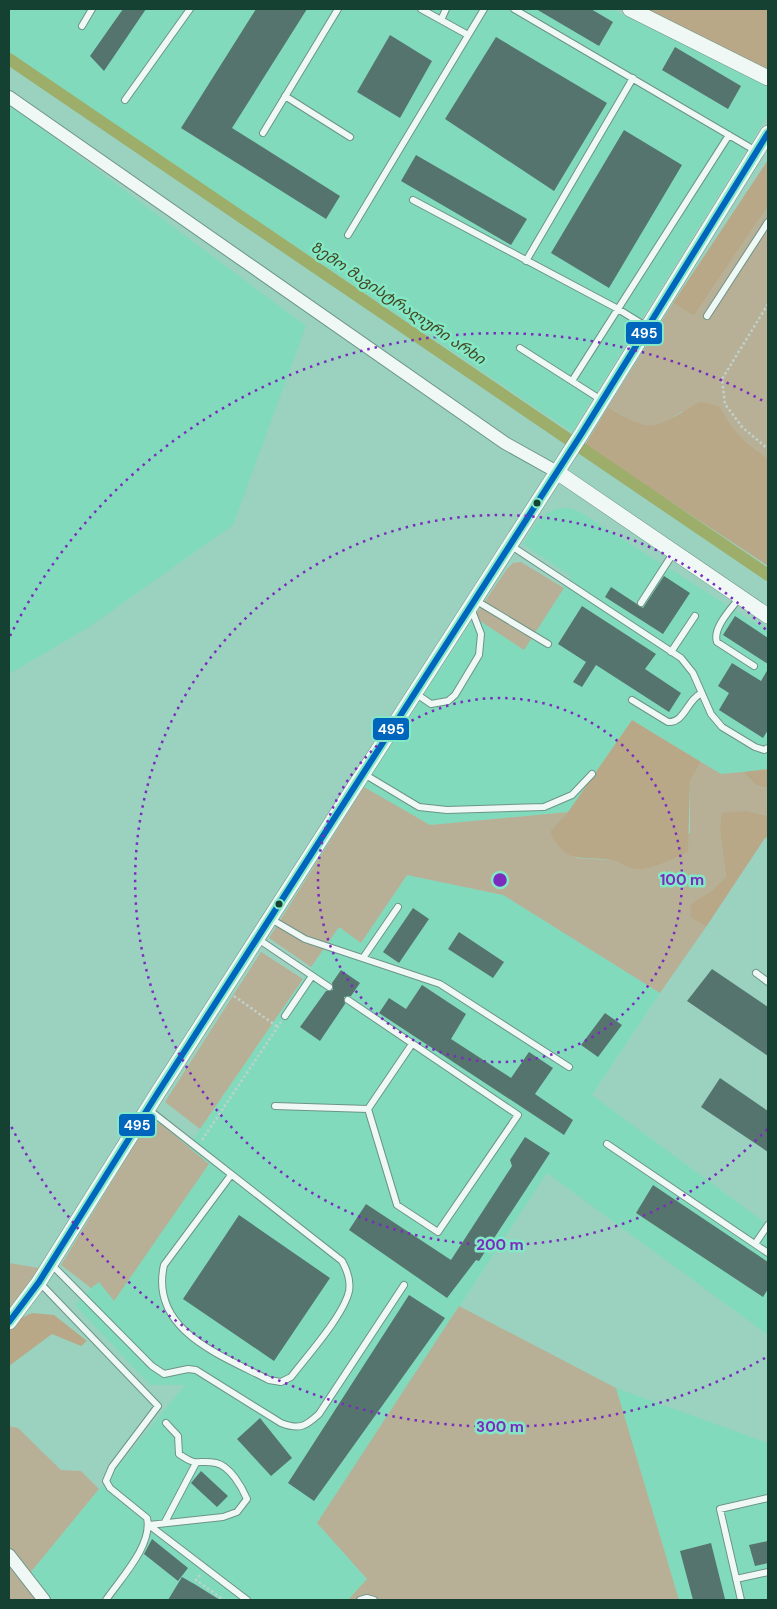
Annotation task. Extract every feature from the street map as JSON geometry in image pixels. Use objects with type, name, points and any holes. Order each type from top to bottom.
[{"type":"street","points":[[630,9],[768,78]]},
{"type":"street","points":[[9,97],[505,443],[561,466],[674,552],[768,616]]},
{"type":"street","points":[[9,1322],[51,1264],[148,1108],[603,401],[768,133]]},
{"type":"street","points":[[9,1555],[44,1600]]},
{"type":"lane","points":[[82,26],[92,9]]},
{"type":"lane","points":[[126,100],[190,9]]},
{"type":"lane","points":[[263,133],[338,9]]},
{"type":"lane","points":[[420,9],[468,35]]},
{"type":"lane","points":[[441,20],[446,9]]},
{"type":"lane","points":[[348,235],[484,9]]},
{"type":"lane","points":[[514,9],[757,151]]},
{"type":"lane","points":[[526,262],[633,78]]},
{"type":"lane","points":[[285,96],[350,137]]},
{"type":"lane","points":[[572,381],[729,135]]},
{"type":"lane","points":[[413,200],[526,262],[618,309],[648,328]]},
{"type":"lane","points":[[707,316],[768,222]]},
{"type":"lane","points":[[520,348],[603,401]]},
{"type":"lane","points":[[510,545],[681,658],[693,673],[711,714],[722,727],[755,747],[764,750],[768,748]]},
{"type":"lane","points":[[640,603],[674,552]]},
{"type":"lane","points":[[740,597],[717,630],[715,637],[717,642],[754,666]]},
{"type":"lane","points":[[473,604],[548,644]]},
{"type":"lane","points":[[415,693],[431,704],[448,701],[455,695],[480,655],[481,634],[473,604]]},
{"type":"lane","points":[[672,652],[695,616]]},
{"type":"lane","points":[[632,700],[668,722],[674,722],[679,719],[694,697],[702,693]]},
{"type":"lane","points":[[363,774],[419,807],[447,810],[544,807],[572,795],[592,774]]},
{"type":"lane","points":[[363,958],[398,907]]},
{"type":"lane","points":[[271,919],[305,939],[440,984],[569,1067]]},
{"type":"lane","points":[[258,939],[328,987]]},
{"type":"lane","points":[[756,973],[768,982]]},
{"type":"lane","points":[[285,1016],[312,976]]},
{"type":"lane","points":[[348,1000],[518,1115],[438,1232],[397,1205],[368,1108]]},
{"type":"lane","points":[[368,1108],[412,1044]]},
{"type":"lane","points":[[275,1106],[368,1108]]},
{"type":"lane","points":[[148,1108],[342,1261],[348,1271],[349,1289],[344,1305],[291,1377],[281,1382],[269,1380],[199,1344],[179,1327],[170,1312],[164,1295],[162,1283],[164,1265],[231,1175]]},
{"type":"lane","points":[[606,1144],[768,1253]]},
{"type":"lane","points":[[755,1244],[768,1225]]},
{"type":"lane","points":[[51,1264],[152,1366],[164,1374],[188,1369],[196,1370],[281,1423],[293,1428],[310,1422],[319,1414],[404,1285]]},
{"type":"lane","points":[[39,1282],[158,1406],[112,1466],[106,1481],[110,1488],[148,1518],[149,1525],[148,1539],[106,1600]]},
{"type":"lane","points":[[149,1525],[223,1517],[237,1512],[246,1498],[240,1481],[218,1463],[192,1463],[179,1454],[178,1436],[166,1423]]},
{"type":"lane","points":[[165,1522],[196,1463]]},
{"type":"lane","points":[[742,1600],[720,1510],[768,1498]]},
{"type":"lane","points":[[149,1525],[247,1600]]},
{"type":"lane","points":[[736,1579],[768,1572]]},
{"type":"lane","points":[[360,1600],[367,1598],[374,1600]]},
{"type":"path","points":[[768,304],[722,379],[725,404],[742,427],[768,449]]},
{"type":"path","points":[[225,990],[278,1027]]},
{"type":"path","points":[[197,1147],[285,1016]]},
{"type":"path","points":[[205,1568],[196,1580],[224,1600]]},
{"type":"shaded area","points":[[9,9],[612,9],[768,87],[768,115],[572,432],[9,54]]},
{"type":"shaded area","points":[[645,9],[768,9],[768,71]]},
{"type":"shaded area","points":[[9,104],[306,326],[233,525],[89,627],[9,674]]},
{"type":"shaded area","points":[[768,160],[768,206],[694,316],[673,303]]},
{"type":"shaded area","points":[[768,206],[768,458],[740,435],[728,422],[718,406],[681,412],[663,424],[647,427],[633,422],[608,407],[673,303],[694,316]]},
{"type":"shaded area","points":[[700,402],[719,406],[740,435],[768,458],[768,566],[585,445],[608,407],[636,422],[655,425],[673,418]]},
{"type":"shaded area","points":[[559,508],[570,508],[580,512],[768,631],[768,769],[721,774],[632,720],[568,812],[430,825],[364,787],[474,617],[524,650],[571,576],[523,544],[536,523],[547,513]]},
{"type":"shaded area","points":[[521,562],[564,588],[524,650],[474,617],[507,569],[513,563]]},
{"type":"shaded area","points":[[632,720],[701,762],[690,781],[688,852],[643,869],[637,869],[611,860],[574,857],[562,850],[550,831],[568,812]]},
{"type":"shaded area","points":[[701,762],[721,774],[743,772],[757,786],[768,788],[768,816],[748,811],[720,831],[726,877],[711,891],[692,904],[690,917],[706,927],[660,993],[503,895],[407,875],[361,943],[339,927],[311,967],[269,938],[364,787],[430,825],[568,812],[550,831],[576,858],[611,860],[637,869],[690,833],[690,781]]},
{"type":"shaded area","points":[[768,769],[768,788],[757,786],[743,772]]},
{"type":"shaded area","points":[[748,811],[768,816],[768,837],[765,838],[706,927],[690,917],[691,904],[711,891],[726,877],[720,831],[722,813]]},
{"type":"shaded area","points":[[407,875],[503,895],[660,993],[592,1095],[768,1225],[768,1335],[547,1173],[318,1522],[367,1580],[348,1600],[51,1600],[30,1573],[185,1385],[150,1385],[75,1305],[209,1164],[188,1147],[339,927],[361,942]]},
{"type":"shaded area","points":[[261,952],[303,979],[200,1129],[165,1102]]},
{"type":"shaded area","points":[[154,1122],[161,1124],[209,1164],[114,1301],[99,1282],[91,1288],[61,1265],[146,1126]]},
{"type":"shaded area","points":[[9,1263],[39,1268],[9,1310]]},
{"type":"shaded area","points":[[459,1306],[616,1388],[679,1600],[348,1600],[367,1579],[317,1523]]},
{"type":"shaded area","points":[[32,1313],[54,1315],[87,1341],[81,1346],[52,1334],[9,1366],[9,1330],[21,1318]]},
{"type":"shaded area","points":[[616,1388],[768,1443],[768,1600],[679,1600]]},
{"type":"shaded area","points":[[9,1426],[18,1428],[61,1470],[81,1471],[99,1489],[30,1573],[51,1600],[9,1600]]},
{"type":"building","points":[[123,9],[146,9],[104,71],[90,56]]},
{"type":"building","points":[[256,9],[307,9],[232,128],[340,196],[326,219],[181,128]]},
{"type":"building","points":[[536,9],[591,9],[613,22],[599,46]]},
{"type":"building","points":[[390,35],[432,61],[400,118],[357,92]]},
{"type":"building","points":[[496,37],[607,103],[554,191],[445,119]]},
{"type":"building","points":[[675,47],[741,86],[728,109],[662,70]]},
{"type":"building","points":[[624,130],[682,165],[609,288],[551,253]]},
{"type":"building","points":[[416,155],[527,219],[511,245],[401,181]]},
{"type":"building","points":[[664,576],[690,593],[663,634],[605,597],[611,587],[643,608]]},
{"type":"building","points":[[582,606],[656,654],[645,669],[681,693],[669,712],[596,665],[582,687],[573,682],[586,662],[558,644]]},
{"type":"building","points":[[735,616],[768,638],[768,664],[723,635]]},
{"type":"building","points":[[732,663],[761,681],[768,669],[768,730],[763,738],[719,710],[729,693],[718,686]]},
{"type":"building","points":[[413,908],[429,919],[399,963],[383,952]]},
{"type":"building","points":[[459,932],[504,962],[493,978],[448,949]]},
{"type":"building","points":[[712,969],[768,1007],[768,1056],[687,1001]]},
{"type":"building","points":[[341,970],[360,983],[351,996],[344,997],[345,1004],[320,1041],[300,1027],[326,991],[333,990],[332,983]]},
{"type":"building","points":[[422,985],[466,1014],[451,1039],[511,1078],[529,1052],[553,1068],[535,1094],[573,1120],[564,1135],[379,1013],[389,998],[406,1009]]},
{"type":"building","points":[[605,1013],[622,1025],[598,1057],[581,1045]]},
{"type":"building","points":[[720,1078],[768,1111],[768,1152],[701,1107]]},
{"type":"building","points":[[525,1137],[550,1153],[479,1261],[476,1260],[447,1298],[349,1230],[366,1204],[451,1260],[512,1166],[510,1160]]},
{"type":"building","points":[[653,1185],[768,1262],[768,1289],[763,1297],[636,1213]]},
{"type":"building","points":[[239,1215],[330,1278],[274,1361],[183,1299]]},
{"type":"building","points":[[409,1295],[445,1318],[314,1501],[288,1483]]},
{"type":"building","points":[[260,1418],[292,1458],[271,1476],[237,1439]]},
{"type":"building","points":[[201,1471],[228,1496],[217,1507],[191,1483]]},
{"type":"building","points":[[152,1539],[188,1568],[178,1581],[144,1554]]},
{"type":"building","points":[[768,1541],[768,1563],[755,1566],[749,1545]]},
{"type":"building","points":[[711,1543],[725,1599],[693,1600],[680,1551]]},
{"type":"building","points":[[182,1577],[196,1585],[220,1600],[168,1600]]},
{"type":"waterway","name":"ზემო მაგისტრალური არხი","points":[[9,59],[768,575]]},
{"type":"transit line","name":"495","points":[[9,1322],[39,1282],[157,1094],[582,433],[768,133]]}]
